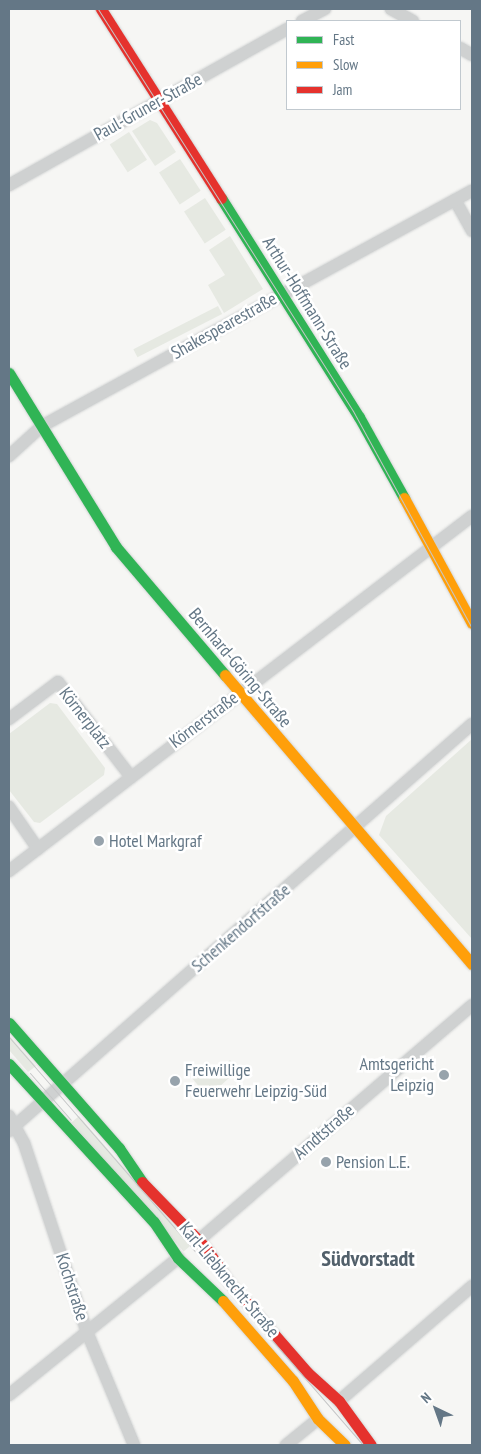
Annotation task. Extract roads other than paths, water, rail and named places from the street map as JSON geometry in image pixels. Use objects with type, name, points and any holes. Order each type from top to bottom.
[{"type":"street","name":"Arthur-Hoffmann-Straße","points":[[101,9],[359,417],[472,623]]},
{"type":"street","points":[[304,20],[325,9]]},
{"type":"street","points":[[391,9],[411,20]]},
{"type":"street","name":"Paul-Gruner-Straße","points":[[9,185],[286,30]]},
{"type":"street","points":[[461,49],[472,55]]},
{"type":"street","name":"Shakespearestraße","points":[[9,456],[42,426],[472,191]]},
{"type":"street","points":[[455,200],[472,232]]},
{"type":"street","name":"Bernhard-Göring-Straße","points":[[9,373],[116,547],[354,829],[472,964]]},
{"type":"street","name":"Körnerstraße","points":[[9,872],[239,694],[432,549],[472,516]]},
{"type":"street","name":"Körnerplatz","points":[[9,719],[58,682],[131,777]]},
{"type":"street","name":"Schenkendorfstraße","points":[[11,1125],[44,1102],[472,724]]},
{"type":"street","points":[[9,808],[38,849]]},
{"type":"street","name":"Arndtstraße","points":[[199,1240],[472,1005]]},
{"type":"street","name":"Karl-Liebknecht-Straße","points":[[9,1023],[119,1148],[135,1174],[169,1212],[199,1240],[228,1281],[307,1372],[339,1401],[371,1445]]},
{"type":"street","name":"Karl-Liebknecht-Straße","points":[[9,1064],[154,1222],[178,1258],[212,1288],[293,1381],[318,1419],[345,1445]]},
{"type":"street","name":"Kochstraße","points":[[11,1125],[24,1143],[87,1332],[134,1445]]},
{"type":"street","points":[[9,1395],[178,1258]]},
{"type":"street","points":[[339,1401],[472,1286]]},
{"type":"street","points":[[286,1445],[318,1419]]},
{"type":"tram line","points":[[98,9],[353,411],[472,628]]},
{"type":"tram line","points":[[9,1037],[363,1445]]},
{"type":"tram line","points":[[30,1073],[71,1120]]},
{"type":"place","name":"Hotel Markgraf","points":[[99,841]]},
{"type":"place","name":"Amtsgericht Leipzig","points":[[444,1075]]},
{"type":"place","name":"Freiwillige Feuerwehr Leipzig-Süd","points":[[175,1081]]},
{"type":"place","name":"Pension L.E.","points":[[326,1162]]},
{"type":"district","name":"Südvorstadt","points":[[368,1259]]}]
